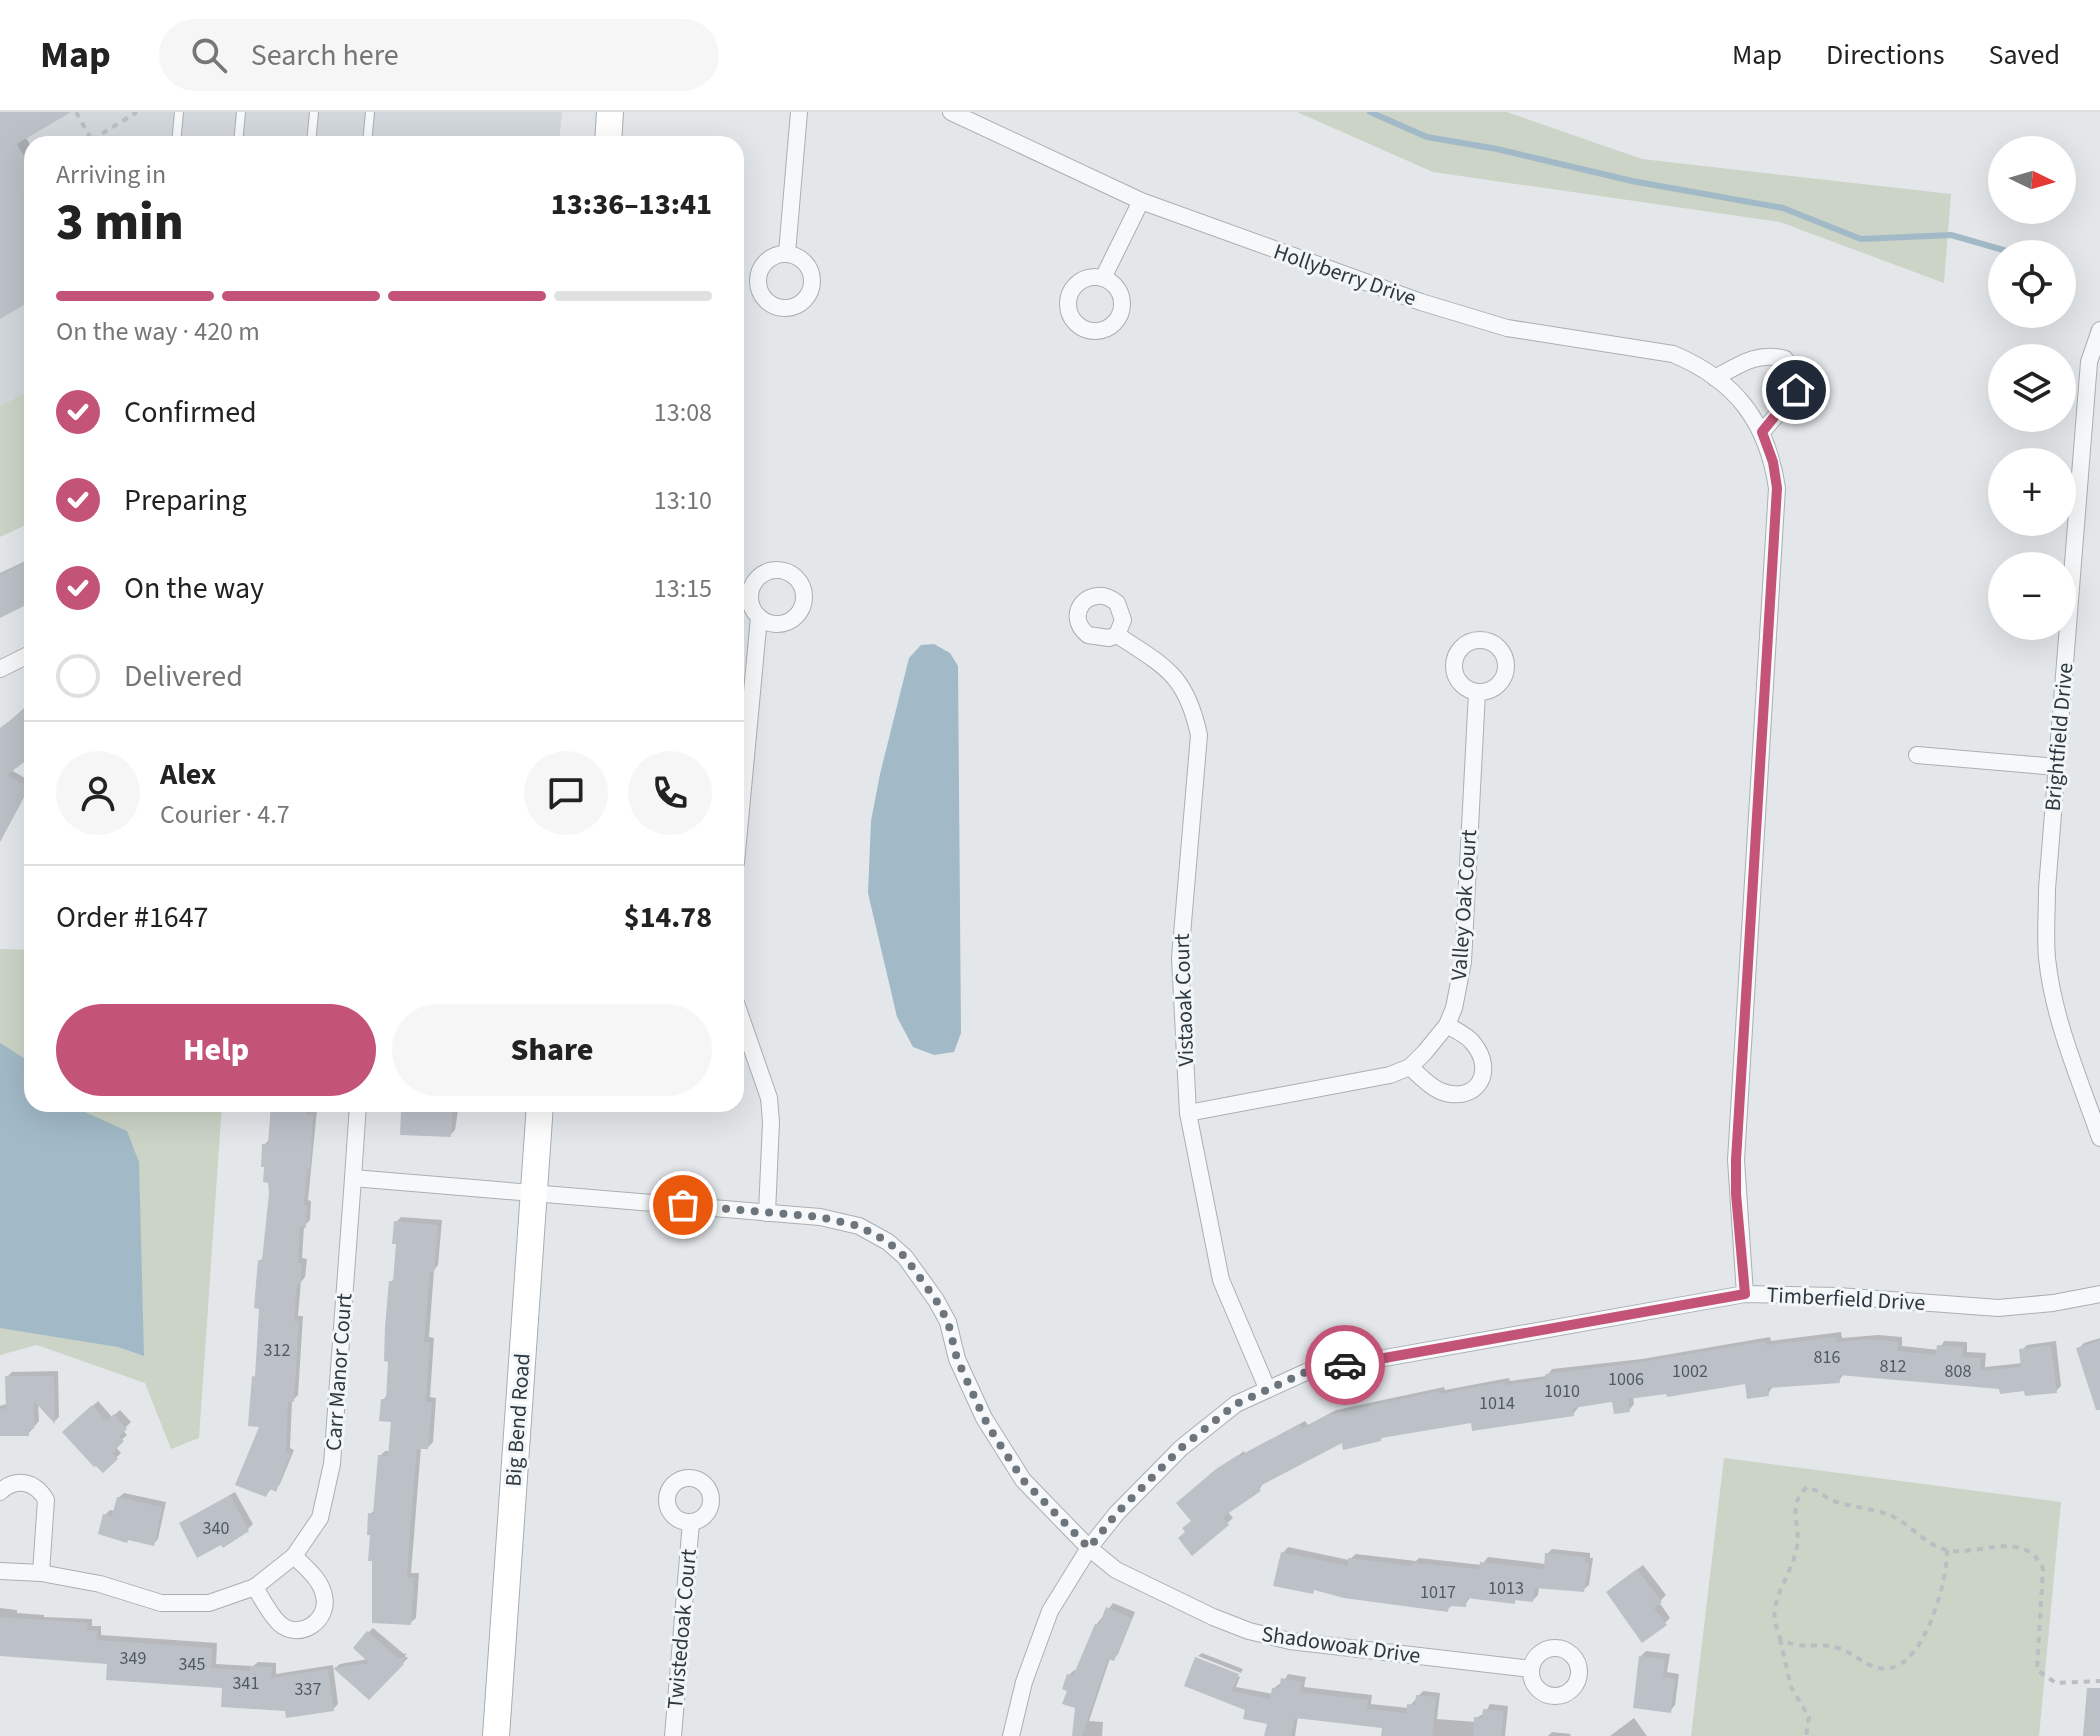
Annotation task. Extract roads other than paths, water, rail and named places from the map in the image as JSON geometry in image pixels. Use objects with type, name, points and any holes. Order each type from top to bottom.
[{"type":"main road","points":[[608,136],[610,112]]},
{"type":"main road","name":"Big Bend Road","points":[[496,1736],[539,1112]]},
{"type":"street","points":[[787,253],[799,112]]},
{"type":"street","name":"Hollyberry Drive","points":[[951,112],[1141,201],[1421,302],[1507,328],[1673,354],[1696,364],[1715,378],[1744,406],[1762,432],[1773,462],[1777,488],[1736,1160],[1745,1294]]},
{"type":"street","points":[[1103,278],[1141,201]]},
{"type":"street","name":"Brightfield Drive","points":[[2100,330],[2089,362],[2047,889],[2048,960],[2057,1010],[2100,1138]]},
{"type":"street","points":[[1715,378],[1757,357],[1773,355],[1785,359],[1798,378],[1796,390],[1762,432]]},
{"type":"street","points":[[744,777],[759,617]]},
{"type":"street","name":"Vistaoak Court","points":[[1117,635],[1166,667],[1185,689],[1199,735],[1180,958],[1188,1113],[1221,1280],[1267,1388]]},
{"type":"street","points":[[0,669],[24,657]]},
{"type":"street","name":"Valley Oak Court","points":[[1410,1067],[1447,1025],[1454,1008],[1463,962],[1477,692]]},
{"type":"street","points":[[1917,755],[2057,767]]},
{"type":"street","points":[[1188,1113],[1369,1080],[1410,1067],[1441,1091],[1456,1096],[1476,1088],[1484,1075],[1483,1061],[1472,1041],[1447,1025]]},
{"type":"street","points":[[744,1026],[769,1098],[771,1122],[767,1213]]},
{"type":"street","name":"Carr Manor Court","points":[[0,1571],[41,1573],[100,1584],[161,1603],[209,1603],[255,1587],[294,1556],[320,1518],[332,1464],[357,1112]]},
{"type":"street","name":"Shadowoak Drive","points":[[353,1178],[820,1217],[859,1226],[888,1242],[905,1257],[936,1300],[948,1322],[957,1359],[984,1418],[1023,1480],[1089,1548],[1116,1570],[1249,1631],[1330,1647],[1531,1669]]},
{"type":"street","name":"Timberfield Drive","points":[[1011,1736],[1024,1682],[1050,1611],[1089,1548],[1117,1513],[1181,1448],[1236,1404],[1306,1372],[1745,1294],[1813,1295],[1998,1308],[2053,1303],[2100,1294]]},
{"type":"street","points":[[0,1492],[13,1483],[23,1482],[34,1486],[46,1500],[41,1573]]},
{"type":"street","name":"Twistedoak Court","points":[[673,1736],[691,1522]]},
{"type":"street","points":[[255,1587],[277,1622],[284,1627],[303,1630],[313,1626],[325,1609],[325,1598],[316,1579],[294,1556]]},
{"type":"lane","points":[[177,136],[179,112]]},
{"type":"lane","points":[[239,136],[241,112]]},
{"type":"lane","points":[[312,136],[314,112]]},
{"type":"lane","points":[[368,136],[370,112]]},
{"type":"water","points":[[934,644],[950,653],[958,666],[961,1033],[954,1052],[934,1055],[913,1047],[897,1017],[868,893],[871,821],[909,658],[921,645]]},
{"type":"water","points":[[0,1043],[24,1058],[24,1112],[85,1112],[127,1131],[139,1162],[144,1356],[118,1347],[0,1328]]},
{"type":"waterway","points":[[1370,112],[1427,137],[1497,149],[1632,181],[1783,208],[1861,239],[1951,235],[1988,246]]}]
